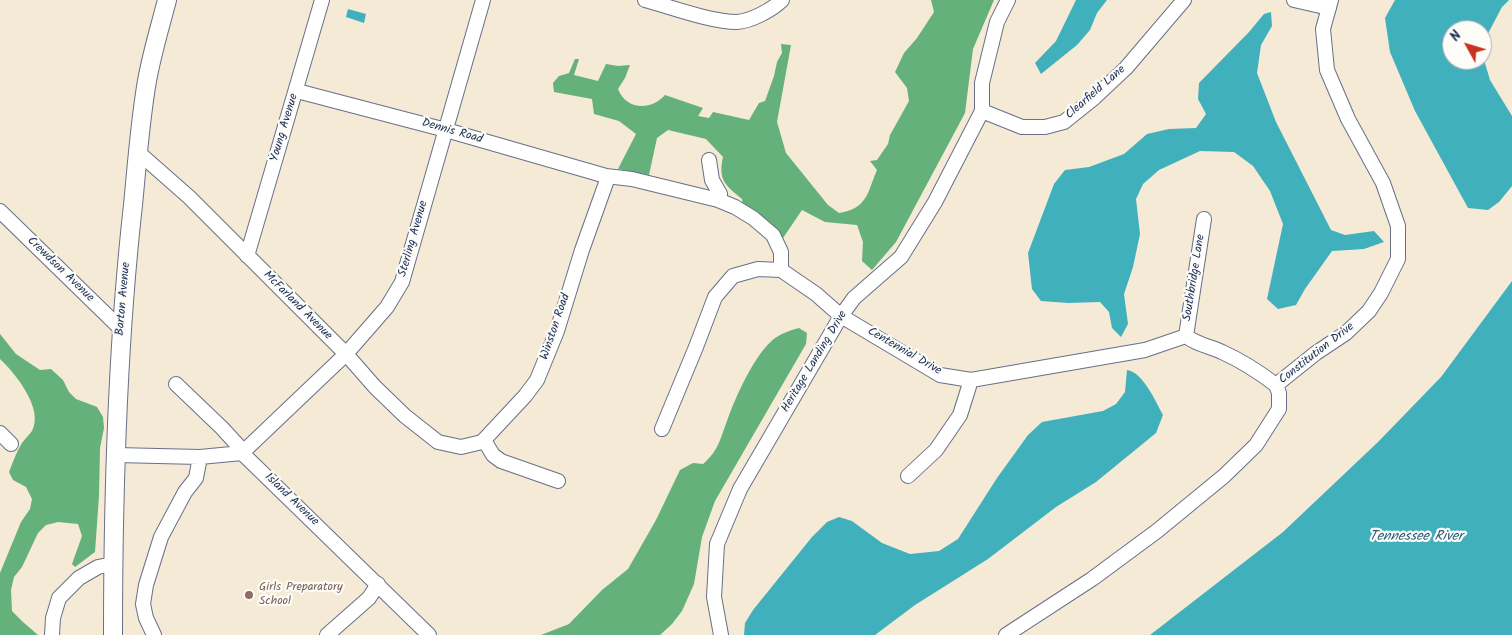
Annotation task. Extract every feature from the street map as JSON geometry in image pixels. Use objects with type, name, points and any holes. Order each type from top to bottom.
[{"type":"main road","name":"Barton Avenue","points":[[113,635],[113,564],[121,328],[147,82],[167,0]]},
{"type":"main road","name":"Barton Avenue","points":[[113,602],[118,635]]},
{"type":"street","name":"Young Avenue","points":[[247,256],[322,0]]},
{"type":"street","name":"Sterling Avenue","points":[[243,452],[346,354],[387,307],[402,282],[483,0]]},
{"type":"street","points":[[645,0],[723,21],[739,22],[776,6],[782,0]]},
{"type":"street","name":"Heritage Landing Drive","points":[[721,635],[714,596],[717,544],[740,489],[841,316],[854,298],[901,258],[935,202],[982,111],[982,83],[997,22],[1008,0]]},
{"type":"street","name":"Clearfield Lane","points":[[982,111],[1022,127],[1045,127],[1064,122],[1094,98],[1126,68],[1184,0]]},
{"type":"street","points":[[1294,0],[1330,4]]},
{"type":"street","name":"Constitution Drive","points":[[1006,635],[1092,579],[1157,531],[1224,476],[1256,444],[1279,408],[1279,394],[1276,385],[1316,353],[1346,334],[1369,311],[1381,293],[1398,259],[1398,226],[1383,183],[1348,119],[1328,70],[1323,28],[1330,4]]},
{"type":"street","name":"Dennis Road","points":[[297,90],[606,176],[632,179],[718,200],[753,218],[773,235],[781,252],[781,270]]},
{"type":"street","name":"McFarland Avenue","points":[[139,153],[189,197],[346,354],[375,387],[405,416],[438,442],[461,448]]},
{"type":"street","points":[[709,160],[712,180],[720,194],[718,200]]},
{"type":"street","name":"Winston Road","points":[[461,448],[484,440],[538,380],[557,331],[582,250],[607,180],[606,176]]},
{"type":"street","name":"Crewdson Avenue","points":[[0,211],[121,328]]},
{"type":"street","name":"Southbridge Lane","points":[[1186,336],[1204,218]]},
{"type":"street","points":[[662,429],[715,296],[733,276],[758,269],[781,270]]},
{"type":"street","name":"Centennial Drive","points":[[781,270],[816,294],[841,316],[940,374],[971,380],[1145,350],[1186,336]]},
{"type":"street","points":[[1186,336],[1192,342],[1221,351],[1255,368],[1276,385]]},
{"type":"street","points":[[908,476],[936,450],[960,415],[971,380]]},
{"type":"street","name":"Island Avenue","points":[[176,384],[429,635]]},
{"type":"street","points":[[0,433],[11,444]]},
{"type":"street","points":[[484,440],[493,455],[501,461],[558,481]]},
{"type":"street","points":[[116,455],[200,456],[243,452]]},
{"type":"street","points":[[154,635],[144,611],[143,604],[146,585],[161,537],[185,492],[196,478],[200,456]]},
{"type":"street","points":[[52,635],[53,618],[59,598],[78,578],[98,566],[113,564]]},
{"type":"street","points":[[327,635],[369,598],[378,584]]},
{"type":"green space","points":[[931,0],[994,0],[973,49],[965,113],[896,242],[872,270],[862,261],[863,242],[857,225],[825,222],[802,210],[783,238],[743,208],[742,199],[727,186],[722,177],[723,157],[706,139],[668,130],[657,138],[649,175],[618,169],[636,134],[619,121],[594,114],[592,99],[554,92],[553,83],[559,76],[569,73],[575,59],[579,59],[574,75],[598,81],[606,64],[630,65],[618,89],[627,101],[633,104],[646,106],[653,104],[665,95],[703,108],[698,116],[709,118],[713,112],[749,120],[759,103],[765,101],[777,62],[782,53],[781,44],[791,45],[777,122],[786,153],[828,205],[839,213],[849,211],[865,198],[877,170],[870,161],[877,160],[888,144],[890,135],[909,101],[907,88],[895,72],[904,53],[917,38],[934,12]]},
{"type":"green space","points":[[799,328],[807,333],[806,344],[715,501],[702,537],[694,584],[682,611],[672,624],[660,635],[541,635],[569,624],[602,590],[628,569],[656,520],[680,470],[693,463],[703,464],[716,449],[740,389],[760,354],[775,338]]},
{"type":"green space","points":[[0,334],[16,354],[40,370],[51,369],[63,380],[69,392],[76,399],[97,407],[103,417],[104,428],[100,448],[95,552],[75,567],[72,564],[82,536],[78,524],[58,522],[46,525],[38,533],[22,567],[14,577],[11,590],[12,611],[38,635],[0,635],[0,573],[21,522],[30,509],[32,499],[26,487],[13,480],[9,472],[18,450],[32,431],[35,422],[27,392],[0,359]]},
{"type":"water","points":[[1076,0],[1107,0],[1097,13],[1090,30],[1077,45],[1041,74],[1035,63],[1056,41]]},
{"type":"water","points":[[1395,0],[1509,0],[1502,7],[1492,26],[1492,20],[1442,20],[1442,70],[1487,70],[1490,80],[1512,116],[1512,186],[1499,202],[1488,210],[1468,208],[1415,111],[1390,52],[1385,18]]},
{"type":"water","points":[[348,9],[366,14],[364,23],[346,17]]},
{"type":"water","points":[[1271,12],[1272,26],[1261,45],[1257,73],[1276,122],[1331,230],[1345,235],[1374,231],[1384,242],[1364,249],[1332,251],[1296,305],[1278,309],[1267,299],[1283,224],[1270,191],[1253,166],[1234,152],[1200,151],[1159,170],[1143,184],[1136,199],[1140,234],[1133,267],[1124,294],[1128,324],[1121,337],[1112,328],[1109,312],[1100,302],[1068,303],[1041,301],[1032,289],[1028,253],[1054,184],[1065,170],[1089,167],[1124,154],[1147,134],[1169,129],[1196,128],[1206,114],[1198,99],[1199,83],[1264,14]]},
{"type":"water","name":"Tennessee River","points":[[1512,281],[1512,635],[1150,635],[1283,532],[1378,442],[1441,377]]},
{"type":"water","points":[[1127,370],[1133,372],[1144,382],[1163,415],[1156,433],[1096,482],[1056,507],[988,559],[915,605],[875,635],[744,635],[745,623],[753,610],[812,537],[827,522],[839,517],[852,521],[882,543],[910,554],[939,551],[958,539],[997,478],[1028,435],[1042,422],[1103,411],[1116,404],[1125,392]]},
{"type":"place","name":"Girls Preparatory School","points":[[249,595]]}]
